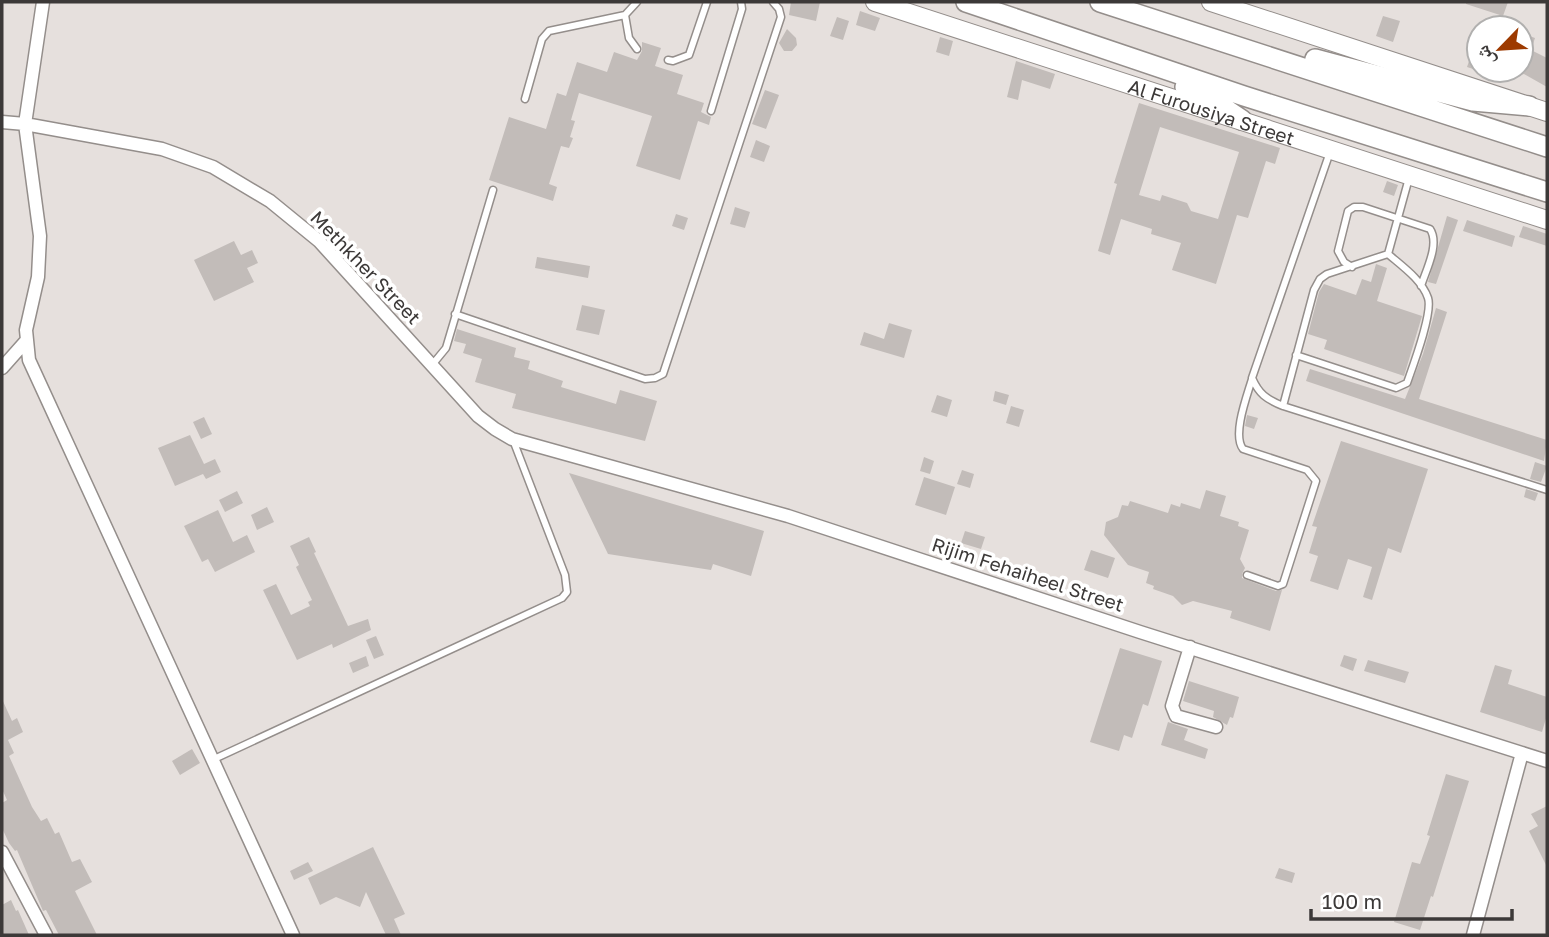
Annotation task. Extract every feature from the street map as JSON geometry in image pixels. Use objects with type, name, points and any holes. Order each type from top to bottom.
[{"type":"highway","points":[[968,2],[1016,28],[1191,89],[1242,120]]},
{"type":"highway","name":"Al Furousiya Street","points":[[968,2],[1244,96],[1547,192]]},
{"type":"highway","points":[[1100,2],[1547,147]]},
{"type":"highway","points":[[1262,54],[1309,57],[1473,101],[1538,109]]},
{"type":"highway","points":[[1494,176],[1547,202]]},
{"type":"main road","name":"Al Furousiya Street","points":[[875,2],[1547,220]]},
{"type":"main road","points":[[1211,2],[1538,109]]},
{"type":"street","points":[[43,2],[25,124],[40,249],[38,277],[26,330],[29,360],[293,935]]},
{"type":"street","name":"Methkher Street","points":[[2,122],[162,149],[213,167],[270,201],[319,241],[478,416],[495,429]]},
{"type":"street","points":[[2,368],[26,341]]},
{"type":"street","name":"Rijim Fehaiheel Street","points":[[495,429],[512,439],[788,516],[1547,761]]},
{"type":"street","points":[[1190,647],[1172,706],[1176,716],[1216,727]]},
{"type":"street","points":[[1473,935],[1522,753]]},
{"type":"street","points":[[2,852],[46,935]]},
{"type":"lane","points":[[525,99],[542,39],[549,32],[558,27],[625,15],[637,2]]},
{"type":"lane","points":[[668,60],[673,61],[689,55],[707,2]]},
{"type":"lane","points":[[711,111],[742,9],[741,2]]},
{"type":"lane","points":[[455,314],[645,379],[663,374],[781,17],[773,2]]},
{"type":"lane","points":[[625,15],[629,38],[637,48]]},
{"type":"lane","points":[[1247,575],[1278,586],[1287,579],[1316,481],[1307,470],[1243,449],[1239,445],[1238,436],[1252,378],[1331,150]]},
{"type":"lane","points":[[1388,254],[1410,176]]},
{"type":"lane","points":[[432,365],[446,348],[494,190]]},
{"type":"lane","points":[[1352,267],[1344,262],[1338,251],[1348,211],[1354,207],[1363,207],[1430,229],[1433,233],[1434,241],[1421,286]]},
{"type":"lane","points":[[1283,406],[1314,290],[1320,279],[1327,274],[1388,254]]},
{"type":"lane","points":[[1296,355],[1396,388],[1407,383],[1430,301],[1421,286],[1388,254]]},
{"type":"lane","points":[[1252,378],[1258,391],[1266,399],[1283,406],[1547,490]]},
{"type":"lane","points":[[212,760],[562,598],[567,592],[565,575],[512,439]]},
{"type":"building","points":[[791,2],[820,2],[816,21],[789,15]]},
{"type":"building","points":[[1466,2],[1508,2],[1504,14]]},
{"type":"building","points":[[860,11],[880,18],[875,31],[856,25]]},
{"type":"building","points":[[1383,16],[1400,21],[1393,42],[1376,36]]},
{"type":"building","points":[[837,17],[849,21],[843,40],[830,36]]},
{"type":"building","points":[[787,29],[796,38],[797,45],[792,51],[784,51],[779,43]]},
{"type":"building","points":[[940,37],[953,41],[949,56],[936,52]]},
{"type":"building","points":[[642,42],[661,48],[655,66],[683,75],[677,94],[704,103],[701,112],[711,117],[709,125],[698,121],[680,180],[636,166],[652,116],[579,93],[571,120],[575,121],[570,137],[573,138],[569,148],[561,146],[549,184],[557,187],[553,201],[489,180],[509,117],[546,129],[557,93],[566,96],[577,62],[607,72],[614,52],[637,60],[642,51]]},
{"type":"building","points":[[1535,52],[1547,58],[1547,87],[1535,80]]},
{"type":"building","points":[[1016,61],[1055,74],[1050,89],[1022,80],[1018,100],[1007,97]]},
{"type":"building","points":[[765,90],[779,95],[766,129],[752,124]]},
{"type":"building","points":[[1139,103],[1280,148],[1275,164],[1266,161],[1248,218],[1237,215],[1216,284],[1172,270],[1181,243],[1151,234],[1152,229],[1121,219],[1110,255],[1098,251],[1117,184],[1114,183]],"holes":[[[1160,127],[1239,152],[1218,219],[1191,211],[1187,203],[1162,195],[1160,201],[1139,195]]]},
{"type":"building","points":[[756,140],[770,146],[764,162],[750,157]]},
{"type":"building","points":[[1387,181],[1398,185],[1394,196],[1383,192]]},
{"type":"building","points":[[735,207],[750,212],[745,228],[730,224]]},
{"type":"building","points":[[676,214],[688,218],[684,230],[672,226]]},
{"type":"building","points":[[1447,216],[1458,220],[1436,284],[1428,282]]},
{"type":"building","points":[[1467,220],[1515,236],[1512,247],[1463,231]]},
{"type":"building","points":[[1523,226],[1547,234],[1547,246],[1519,237]]},
{"type":"building","points":[[234,241],[241,255],[252,250],[258,263],[247,268],[254,282],[214,301],[194,260]]},
{"type":"building","points":[[537,257],[590,266],[588,278],[535,268]]},
{"type":"building","points":[[1376,264],[1387,268],[1377,301],[1422,316],[1404,376],[1324,349],[1327,340],[1308,334],[1319,292],[1324,284],[1356,295],[1362,279],[1371,282]]},
{"type":"building","points":[[582,305],[605,310],[599,335],[576,330]]},
{"type":"building","points":[[1436,308],[1447,312],[1419,399],[1547,440],[1544,461],[1306,381],[1310,369],[1405,399],[1423,354]]},
{"type":"building","points":[[889,323],[912,330],[904,358],[860,345],[864,332],[884,339]]},
{"type":"building","points":[[457,329],[516,348],[514,357],[530,361],[528,369],[563,381],[561,387],[616,404],[620,390],[657,401],[645,441],[512,408],[516,394],[475,382],[482,359],[463,353],[466,344],[454,341]]},
{"type":"building","points":[[995,391],[1009,395],[1006,405],[993,401]]},
{"type":"building","points":[[937,395],[952,400],[947,417],[931,412]]},
{"type":"building","points":[[1011,406],[1024,410],[1019,427],[1006,423]]},
{"type":"building","points":[[1247,415],[1258,418],[1254,429],[1245,426]]},
{"type":"building","points":[[204,417],[212,434],[201,439],[193,422]]},
{"type":"building","points":[[190,435],[204,464],[215,459],[221,472],[206,479],[203,474],[175,486],[158,448]]},
{"type":"building","points":[[1341,441],[1428,469],[1401,553],[1388,548],[1372,600],[1363,597],[1372,567],[1348,559],[1338,590],[1310,581],[1318,556],[1309,553],[1317,527],[1312,526]]},
{"type":"building","points":[[924,457],[934,461],[930,474],[920,471]]},
{"type":"building","points":[[1535,462],[1547,466],[1541,482],[1530,479]]},
{"type":"building","points":[[962,470],[974,474],[970,488],[957,484]]},
{"type":"building","points":[[569,473],[764,531],[751,576],[713,564],[711,570],[608,554]]},
{"type":"building","points":[[924,477],[955,487],[946,515],[915,505]]},
{"type":"building","points":[[1526,489],[1538,493],[1535,501],[1524,497]]},
{"type":"building","points":[[1206,490],[1226,496],[1220,516],[1239,522],[1238,526],[1249,530],[1240,559],[1245,568],[1242,578],[1276,591],[1282,590],[1270,631],[1230,618],[1232,611],[1193,601],[1182,605],[1173,596],[1153,589],[1154,586],[1146,583],[1149,572],[1128,565],[1104,535],[1106,522],[1118,517],[1122,505],[1128,506],[1130,501],[1168,513],[1171,504],[1180,507],[1181,503],[1200,509]]},
{"type":"building","points":[[237,491],[243,503],[225,512],[219,500]]},
{"type":"building","points":[[267,507],[274,522],[257,530],[251,515]]},
{"type":"building","points":[[218,510],[233,542],[247,535],[255,552],[215,572],[208,559],[202,562],[184,526]]},
{"type":"building","points":[[965,531],[985,537],[981,549],[961,543]]},
{"type":"building","points":[[309,537],[348,626],[368,619],[371,630],[333,648],[332,644],[297,660],[263,590],[276,584],[291,615],[310,606],[308,602],[312,600],[296,567],[299,565],[290,546]]},
{"type":"building","points":[[1091,550],[1115,558],[1108,578],[1084,570]]},
{"type":"building","points":[[376,636],[384,655],[374,659],[366,640]]},
{"type":"building","points":[[1120,648],[1162,661],[1148,706],[1143,704],[1132,738],[1124,735],[1119,751],[1090,742]]},
{"type":"building","points":[[1344,655],[1357,659],[1353,671],[1340,666]]},
{"type":"building","points":[[366,656],[369,666],[353,673],[349,663]]},
{"type":"building","points":[[1368,660],[1409,672],[1405,683],[1364,671]]},
{"type":"building","points":[[1495,665],[1512,670],[1508,684],[1547,697],[1547,715],[1542,732],[1480,712]]},
{"type":"building","points":[[1189,681],[1239,697],[1233,718],[1230,717],[1227,725],[1213,717],[1214,711],[1183,701]]},
{"type":"building","points":[[2,699],[12,721],[17,718],[23,732],[8,740],[14,753],[9,756],[32,807],[41,821],[47,818],[55,834],[59,832],[72,862],[80,859],[92,882],[75,891],[97,935],[59,935],[46,910],[43,911],[17,850],[9,843],[2,828],[2,803],[7,800],[2,789]]},
{"type":"building","points":[[1168,722],[1188,729],[1184,740],[1208,749],[1205,759],[1161,745]]},
{"type":"building","points":[[192,749],[200,763],[180,775],[172,761]]},
{"type":"building","points":[[1446,774],[1469,781],[1420,930],[1394,922],[1412,862],[1420,864],[1430,836],[1427,835]]},
{"type":"building","points":[[1547,806],[1547,867],[1529,831],[1538,826],[1531,814]]},
{"type":"building","points":[[373,847],[405,914],[394,919],[401,935],[386,935],[366,892],[360,907],[336,897],[320,905],[308,878]]},
{"type":"building","points":[[308,862],[313,871],[294,880],[290,871]]},
{"type":"building","points":[[1279,868],[1295,873],[1292,883],[1275,878]]},
{"type":"building","points":[[11,900],[29,935],[2,935],[2,905]]}]
